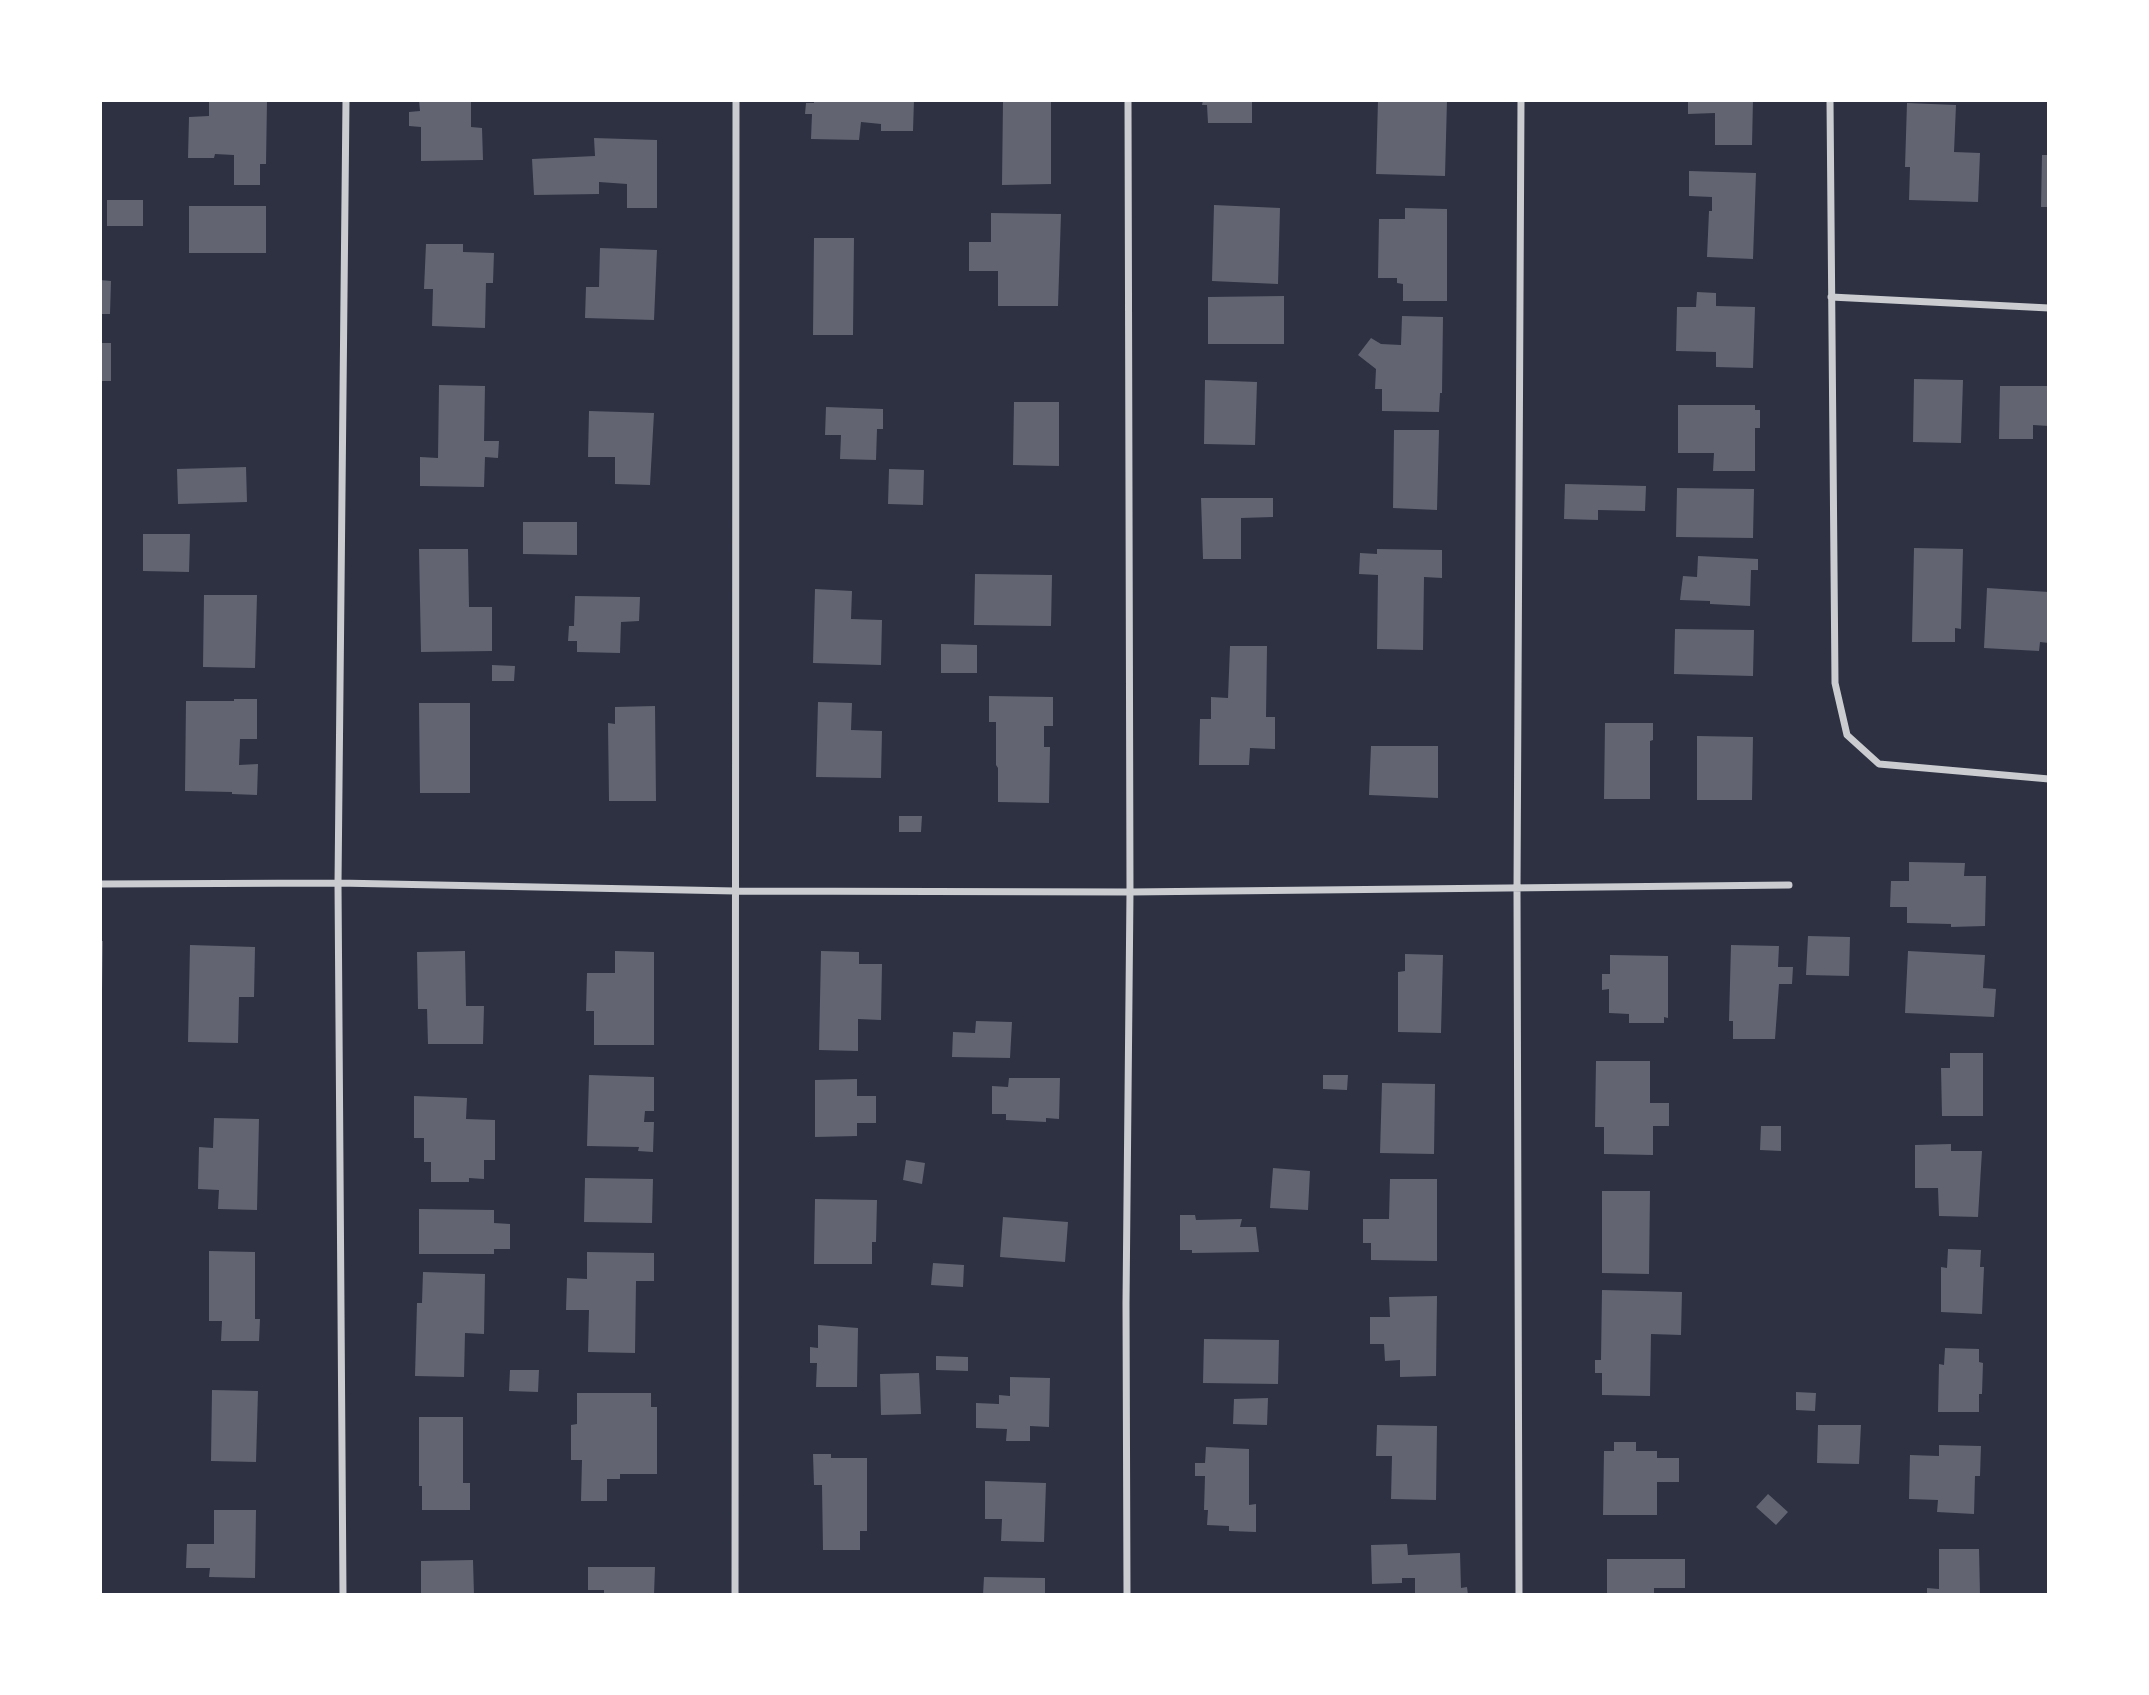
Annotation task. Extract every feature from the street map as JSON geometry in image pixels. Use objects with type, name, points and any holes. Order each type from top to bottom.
[{"type":"street","points":[[342,1595],[338,883],[345,100]]},
{"type":"street","points":[[735,1595],[736,100]]},
{"type":"street","points":[[1127,1595],[1126,1303],[1130,892],[1128,100]]},
{"type":"street","points":[[1519,1595],[1517,888],[1521,100]]},
{"type":"street","points":[[1830,100],[1835,683],[1847,736],[1879,764],[2049,779]]},
{"type":"street","points":[[1831,297],[2049,308]]},
{"type":"street","points":[[100,884],[338,883],[735,891],[1130,892],[1789,885]]},
{"type":"building","points":[[209,100],[267,100],[266,164],[260,164],[260,185],[234,185],[234,155],[215,154],[214,158],[188,158],[189,117],[209,116]]},
{"type":"building","points":[[419,100],[471,100],[471,127],[482,128],[483,160],[421,161],[421,127],[409,126],[409,112],[420,111]]},
{"type":"building","points":[[814,100],[914,100],[913,131],[881,131],[881,124],[861,122],[859,140],[811,139],[812,114],[805,114],[806,103],[814,103]]},
{"type":"building","points":[[1003,100],[1051,100],[1051,184],[1002,185]]},
{"type":"building","points":[[1203,100],[1252,100],[1252,123],[1208,123],[1207,105],[1202,105]]},
{"type":"building","points":[[1378,100],[1447,100],[1445,176],[1376,174]]},
{"type":"building","points":[[1688,100],[1753,100],[1752,145],[1715,145],[1715,113],[1688,114]]},
{"type":"building","points":[[1907,103],[1956,105],[1954,152],[1980,153],[1978,202],[1909,200],[1910,167],[1905,167]]},
{"type":"building","points":[[594,138],[657,140],[657,208],[627,208],[627,184],[599,182],[599,194],[534,195],[532,159],[595,156]]},
{"type":"building","points":[[2042,155],[2049,155],[2049,207],[2041,207]]},
{"type":"building","points":[[1689,171],[1756,173],[1753,259],[1707,257],[1712,197],[1689,196]]},
{"type":"building","points":[[107,200],[143,200],[143,226],[107,226]]},
{"type":"building","points":[[1214,205],[1280,208],[1278,284],[1212,281]]},
{"type":"building","points":[[189,206],[266,206],[266,253],[189,253]]},
{"type":"building","points":[[1405,208],[1447,209],[1447,301],[1403,301],[1403,284],[1397,283],[1397,278],[1378,278],[1379,219],[1405,219]]},
{"type":"building","points":[[991,213],[1061,214],[1058,306],[998,306],[998,271],[969,271],[969,242],[991,242]]},
{"type":"building","points":[[814,238],[854,238],[853,335],[813,335]]},
{"type":"building","points":[[426,244],[463,244],[463,252],[494,253],[493,283],[486,283],[485,328],[432,326],[433,289],[424,289]]},
{"type":"building","points":[[600,248],[657,250],[654,320],[585,318],[586,287],[599,287]]},
{"type":"building","points":[[100,280],[111,281],[110,314],[100,314]]},
{"type":"building","points":[[1697,292],[1716,293],[1716,306],[1755,307],[1753,368],[1716,367],[1716,352],[1676,351],[1677,307],[1696,307]]},
{"type":"building","points":[[1284,296],[1284,344],[1208,344],[1208,297]]},
{"type":"building","points":[[1402,316],[1443,317],[1442,393],[1439,412],[1382,411],[1382,389],[1375,389],[1376,369],[1358,355],[1371,338],[1381,344],[1401,345]]},
{"type":"building","points":[[100,343],[111,343],[111,381],[100,381]]},
{"type":"building","points":[[1914,379],[1963,380],[1961,443],[1913,442]]},
{"type":"building","points":[[1205,380],[1257,382],[1255,445],[1204,444]]},
{"type":"building","points":[[439,385],[485,386],[484,441],[499,441],[498,458],[485,457],[484,487],[420,486],[420,457],[438,458]]},
{"type":"building","points":[[2000,386],[2049,386],[2049,426],[2033,425],[2033,439],[1999,439]]},
{"type":"building","points":[[1014,402],[1059,402],[1059,466],[1013,465]]},
{"type":"building","points":[[1678,405],[1755,405],[1755,410],[1760,410],[1760,428],[1755,428],[1755,471],[1713,471],[1714,453],[1678,453]]},
{"type":"building","points":[[826,407],[883,409],[883,429],[877,429],[876,460],[840,459],[841,435],[825,435]]},
{"type":"building","points":[[589,411],[654,413],[650,485],[615,484],[615,457],[588,457]]},
{"type":"building","points":[[1394,430],[1439,430],[1437,510],[1393,508]]},
{"type":"building","points":[[246,467],[247,502],[178,504],[177,469]]},
{"type":"building","points":[[889,469],[924,470],[923,505],[888,504]]},
{"type":"building","points":[[1565,484],[1646,486],[1645,511],[1598,510],[1598,520],[1564,519]]},
{"type":"building","points":[[1677,488],[1754,489],[1753,538],[1676,537]]},
{"type":"building","points":[[1201,498],[1273,498],[1273,517],[1241,518],[1241,559],[1203,559]]},
{"type":"building","points":[[523,522],[577,522],[577,555],[523,554]]},
{"type":"building","points":[[143,534],[190,534],[189,572],[143,571]]},
{"type":"building","points":[[1914,548],[1963,549],[1961,629],[1955,628],[1955,642],[1912,642]]},
{"type":"building","points":[[419,549],[468,549],[469,607],[492,607],[492,651],[421,652]]},
{"type":"building","points":[[1377,549],[1442,550],[1442,578],[1424,577],[1423,650],[1377,649],[1378,575],[1359,574],[1360,553],[1377,554]]},
{"type":"building","points":[[1698,556],[1758,559],[1758,570],[1751,570],[1750,606],[1680,600],[1683,576],[1697,577]]},
{"type":"building","points":[[975,574],[1052,575],[1051,626],[974,625]]},
{"type":"building","points":[[1987,588],[2049,592],[2049,643],[2040,642],[2039,651],[1984,648]]},
{"type":"building","points":[[815,589],[852,591],[851,619],[882,620],[881,665],[813,663]]},
{"type":"building","points":[[204,595],[257,595],[255,668],[203,667]]},
{"type":"building","points":[[575,596],[640,597],[639,621],[621,622],[620,653],[577,652],[577,641],[568,641],[569,626],[574,626]]},
{"type":"building","points":[[1675,629],[1754,630],[1753,676],[1674,674]]},
{"type":"building","points":[[941,644],[977,645],[977,673],[941,673]]},
{"type":"building","points":[[1230,646],[1267,646],[1266,717],[1275,717],[1275,749],[1250,748],[1249,765],[1199,765],[1200,719],[1211,719],[1211,697],[1228,698]]},
{"type":"building","points":[[492,665],[515,666],[514,681],[492,681]]},
{"type":"building","points":[[989,696],[1053,697],[1053,726],[1044,726],[1044,747],[1050,747],[1049,803],[998,802],[996,722],[989,722]]},
{"type":"building","points":[[257,699],[257,739],[240,739],[239,765],[258,764],[257,795],[185,791],[186,701]]},
{"type":"building","points":[[818,702],[852,703],[851,730],[882,731],[881,778],[816,777]]},
{"type":"building","points":[[419,703],[470,703],[470,793],[420,793]]},
{"type":"building","points":[[655,706],[656,801],[609,801],[608,723],[615,724],[615,707]]},
{"type":"building","points":[[1605,723],[1653,723],[1653,740],[1650,741],[1650,799],[1604,799]]},
{"type":"building","points":[[1697,736],[1753,737],[1752,800],[1697,800]]},
{"type":"building","points":[[1371,746],[1438,746],[1438,798],[1369,795]]},
{"type":"building","points":[[899,816],[922,816],[921,832],[899,832]]},
{"type":"building","points":[[1909,862],[1965,863],[1964,876],[1986,876],[1985,926],[1951,927],[1951,924],[1907,923],[1907,907],[1890,907],[1891,881],[1909,881]]},
{"type":"building","points":[[1808,936],[1850,937],[1849,976],[1806,975]]},
{"type":"building","points":[[100,941],[103,941],[102,991],[100,991]]},
{"type":"building","points":[[190,945],[255,947],[254,997],[239,997],[238,1043],[188,1042]]},
{"type":"building","points":[[1731,945],[1779,946],[1778,967],[1793,967],[1792,984],[1779,984],[1775,1039],[1733,1039],[1733,1021],[1729,1021]]},
{"type":"building","points":[[465,951],[466,1006],[484,1006],[483,1044],[428,1044],[427,1009],[418,1009],[417,952]]},
{"type":"building","points":[[615,951],[654,952],[654,1045],[594,1045],[594,1011],[586,1011],[587,973],[615,973]]},
{"type":"building","points":[[821,951],[859,952],[859,964],[882,964],[881,1020],[858,1019],[858,1051],[819,1050]]},
{"type":"building","points":[[1908,951],[1985,955],[1983,988],[1996,989],[1994,1017],[1905,1013]]},
{"type":"building","points":[[1405,954],[1443,955],[1441,1033],[1398,1032],[1398,972],[1405,971]]},
{"type":"building","points":[[1610,955],[1668,956],[1668,1018],[1664,1017],[1664,1023],[1629,1023],[1629,1014],[1609,1013],[1609,989],[1602,990],[1602,974],[1610,974]]},
{"type":"building","points":[[976,1021],[1012,1022],[1010,1058],[952,1057],[953,1032],[975,1033]]},
{"type":"building","points":[[1950,1053],[1983,1053],[1983,1116],[1942,1116],[1941,1068],[1950,1068]]},
{"type":"building","points":[[1596,1061],[1650,1061],[1650,1103],[1669,1103],[1669,1126],[1653,1126],[1653,1155],[1604,1154],[1604,1127],[1595,1127]]},
{"type":"building","points":[[589,1075],[654,1077],[654,1111],[645,1111],[644,1122],[654,1122],[653,1152],[638,1151],[639,1147],[587,1146]]},
{"type":"building","points":[[1323,1075],[1348,1075],[1347,1090],[1323,1089]]},
{"type":"building","points":[[1009,1078],[1060,1078],[1059,1119],[1046,1118],[1046,1122],[1006,1120],[1006,1114],[992,1114],[992,1086],[1008,1087]]},
{"type":"building","points":[[857,1079],[857,1096],[876,1096],[876,1123],[857,1123],[857,1136],[815,1137],[815,1080]]},
{"type":"building","points":[[1382,1083],[1435,1084],[1434,1154],[1380,1153]]},
{"type":"building","points":[[414,1096],[467,1098],[466,1119],[495,1120],[495,1160],[484,1160],[484,1179],[469,1178],[469,1182],[431,1182],[431,1162],[424,1162],[424,1138],[414,1138]]},
{"type":"building","points":[[214,1118],[259,1119],[257,1210],[218,1209],[219,1190],[198,1189],[199,1147],[213,1148]]},
{"type":"building","points":[[1761,1126],[1781,1126],[1781,1151],[1760,1150]]},
{"type":"building","points":[[1951,1144],[1951,1151],[1982,1151],[1978,1217],[1939,1216],[1938,1188],[1915,1188],[1915,1145]]},
{"type":"building","points":[[906,1160],[925,1163],[922,1184],[903,1180]]},
{"type":"building","points":[[1273,1168],[1310,1171],[1308,1210],[1270,1208]]},
{"type":"building","points":[[585,1178],[653,1179],[652,1223],[584,1222]]},
{"type":"building","points":[[1390,1179],[1437,1179],[1437,1261],[1371,1260],[1371,1243],[1363,1243],[1363,1219],[1389,1219]]},
{"type":"building","points":[[1602,1191],[1650,1191],[1649,1274],[1602,1273]]},
{"type":"building","points":[[815,1199],[877,1200],[876,1242],[872,1242],[872,1264],[814,1264]]},
{"type":"building","points":[[419,1209],[494,1210],[494,1223],[510,1224],[510,1249],[494,1249],[494,1254],[419,1254]]},
{"type":"building","points":[[1180,1215],[1195,1215],[1196,1220],[1242,1219],[1240,1227],[1256,1227],[1259,1252],[1192,1253],[1192,1250],[1180,1250]]},
{"type":"building","points":[[1003,1217],[1068,1222],[1065,1262],[1000,1257]]},
{"type":"building","points":[[1948,1249],[1981,1250],[1980,1267],[1984,1267],[1982,1314],[1941,1312],[1941,1267],[1947,1268]]},
{"type":"building","points":[[209,1251],[255,1252],[255,1319],[260,1319],[259,1341],[221,1341],[222,1321],[209,1321]]},
{"type":"building","points":[[587,1252],[654,1253],[654,1281],[636,1281],[635,1353],[588,1352],[589,1310],[566,1310],[567,1278],[587,1279]]},
{"type":"building","points":[[933,1263],[964,1265],[963,1287],[931,1285]]},
{"type":"building","points":[[423,1272],[485,1274],[484,1334],[465,1333],[464,1377],[415,1376],[417,1303],[422,1303]]},
{"type":"building","points":[[1602,1290],[1682,1292],[1681,1335],[1651,1334],[1650,1396],[1602,1395],[1602,1373],[1595,1373],[1595,1360],[1601,1360]]},
{"type":"building","points":[[1437,1296],[1436,1376],[1400,1377],[1400,1360],[1385,1361],[1384,1344],[1370,1344],[1370,1317],[1390,1317],[1389,1297]]},
{"type":"building","points":[[818,1325],[858,1328],[857,1387],[816,1387],[817,1363],[810,1363],[810,1347],[818,1348]]},
{"type":"building","points":[[1204,1339],[1279,1340],[1278,1384],[1203,1383]]},
{"type":"building","points":[[1945,1348],[1979,1349],[1979,1362],[1983,1363],[1979,1412],[1938,1412],[1939,1364],[1944,1365]]},
{"type":"building","points":[[936,1356],[968,1357],[968,1371],[936,1370]]},
{"type":"building","points":[[510,1370],[539,1370],[538,1392],[509,1391]]},
{"type":"building","points":[[919,1373],[921,1414],[881,1415],[880,1374]]},
{"type":"building","points":[[1010,1377],[1050,1378],[1049,1427],[1030,1426],[1030,1441],[1006,1441],[1007,1429],[976,1428],[976,1403],[999,1404],[999,1395],[1010,1396]]},
{"type":"building","points":[[212,1390],[258,1391],[256,1462],[211,1461]]},
{"type":"building","points":[[1796,1392],[1816,1393],[1815,1411],[1796,1410]]},
{"type":"building","points":[[577,1393],[651,1393],[651,1407],[657,1407],[657,1474],[620,1474],[620,1479],[607,1479],[607,1501],[581,1501],[582,1460],[571,1460],[571,1425],[577,1424]]},
{"type":"building","points":[[1268,1398],[1267,1425],[1233,1424],[1234,1399]]},
{"type":"building","points":[[419,1417],[463,1417],[463,1483],[470,1483],[470,1510],[422,1510],[422,1486],[419,1486]]},
{"type":"building","points":[[1377,1425],[1437,1426],[1436,1500],[1391,1499],[1392,1456],[1376,1456]]},
{"type":"building","points":[[1818,1425],[1861,1425],[1859,1464],[1817,1463]]},
{"type":"building","points":[[1614,1442],[1636,1442],[1636,1451],[1657,1451],[1657,1458],[1679,1458],[1679,1482],[1657,1482],[1657,1515],[1603,1515],[1604,1451],[1614,1451]]},
{"type":"building","points":[[1939,1445],[1981,1446],[1980,1476],[1975,1476],[1974,1514],[1937,1512],[1938,1500],[1909,1499],[1910,1455],[1939,1456]]},
{"type":"building","points":[[1206,1447],[1249,1449],[1249,1505],[1256,1504],[1256,1532],[1229,1531],[1229,1526],[1207,1525],[1208,1510],[1204,1510],[1205,1476],[1195,1476],[1195,1463],[1205,1463]]},
{"type":"building","points":[[813,1454],[831,1454],[831,1458],[867,1458],[867,1531],[860,1531],[860,1550],[823,1550],[822,1485],[814,1485]]},
{"type":"building","points":[[985,1481],[1046,1483],[1044,1542],[1001,1541],[1002,1519],[985,1519]]},
{"type":"building","points":[[1768,1494],[1788,1512],[1776,1525],[1756,1507]]},
{"type":"building","points":[[214,1510],[256,1510],[255,1578],[209,1577],[210,1568],[186,1568],[187,1544],[214,1544]]},
{"type":"building","points":[[1407,1544],[1408,1555],[1460,1553],[1461,1588],[1467,1587],[1468,1595],[1415,1595],[1415,1578],[1402,1578],[1402,1583],[1372,1584],[1371,1545]]},
{"type":"building","points":[[1939,1549],[1979,1549],[1980,1595],[1927,1595],[1927,1588],[1939,1589]]},
{"type":"building","points":[[1607,1559],[1685,1559],[1685,1588],[1654,1588],[1654,1595],[1607,1595]]},
{"type":"building","points":[[473,1560],[474,1595],[421,1595],[421,1561]]},
{"type":"building","points":[[588,1567],[655,1567],[654,1595],[604,1595],[604,1590],[588,1590]]},
{"type":"building","points":[[984,1577],[1045,1578],[1045,1595],[983,1595]]}]
